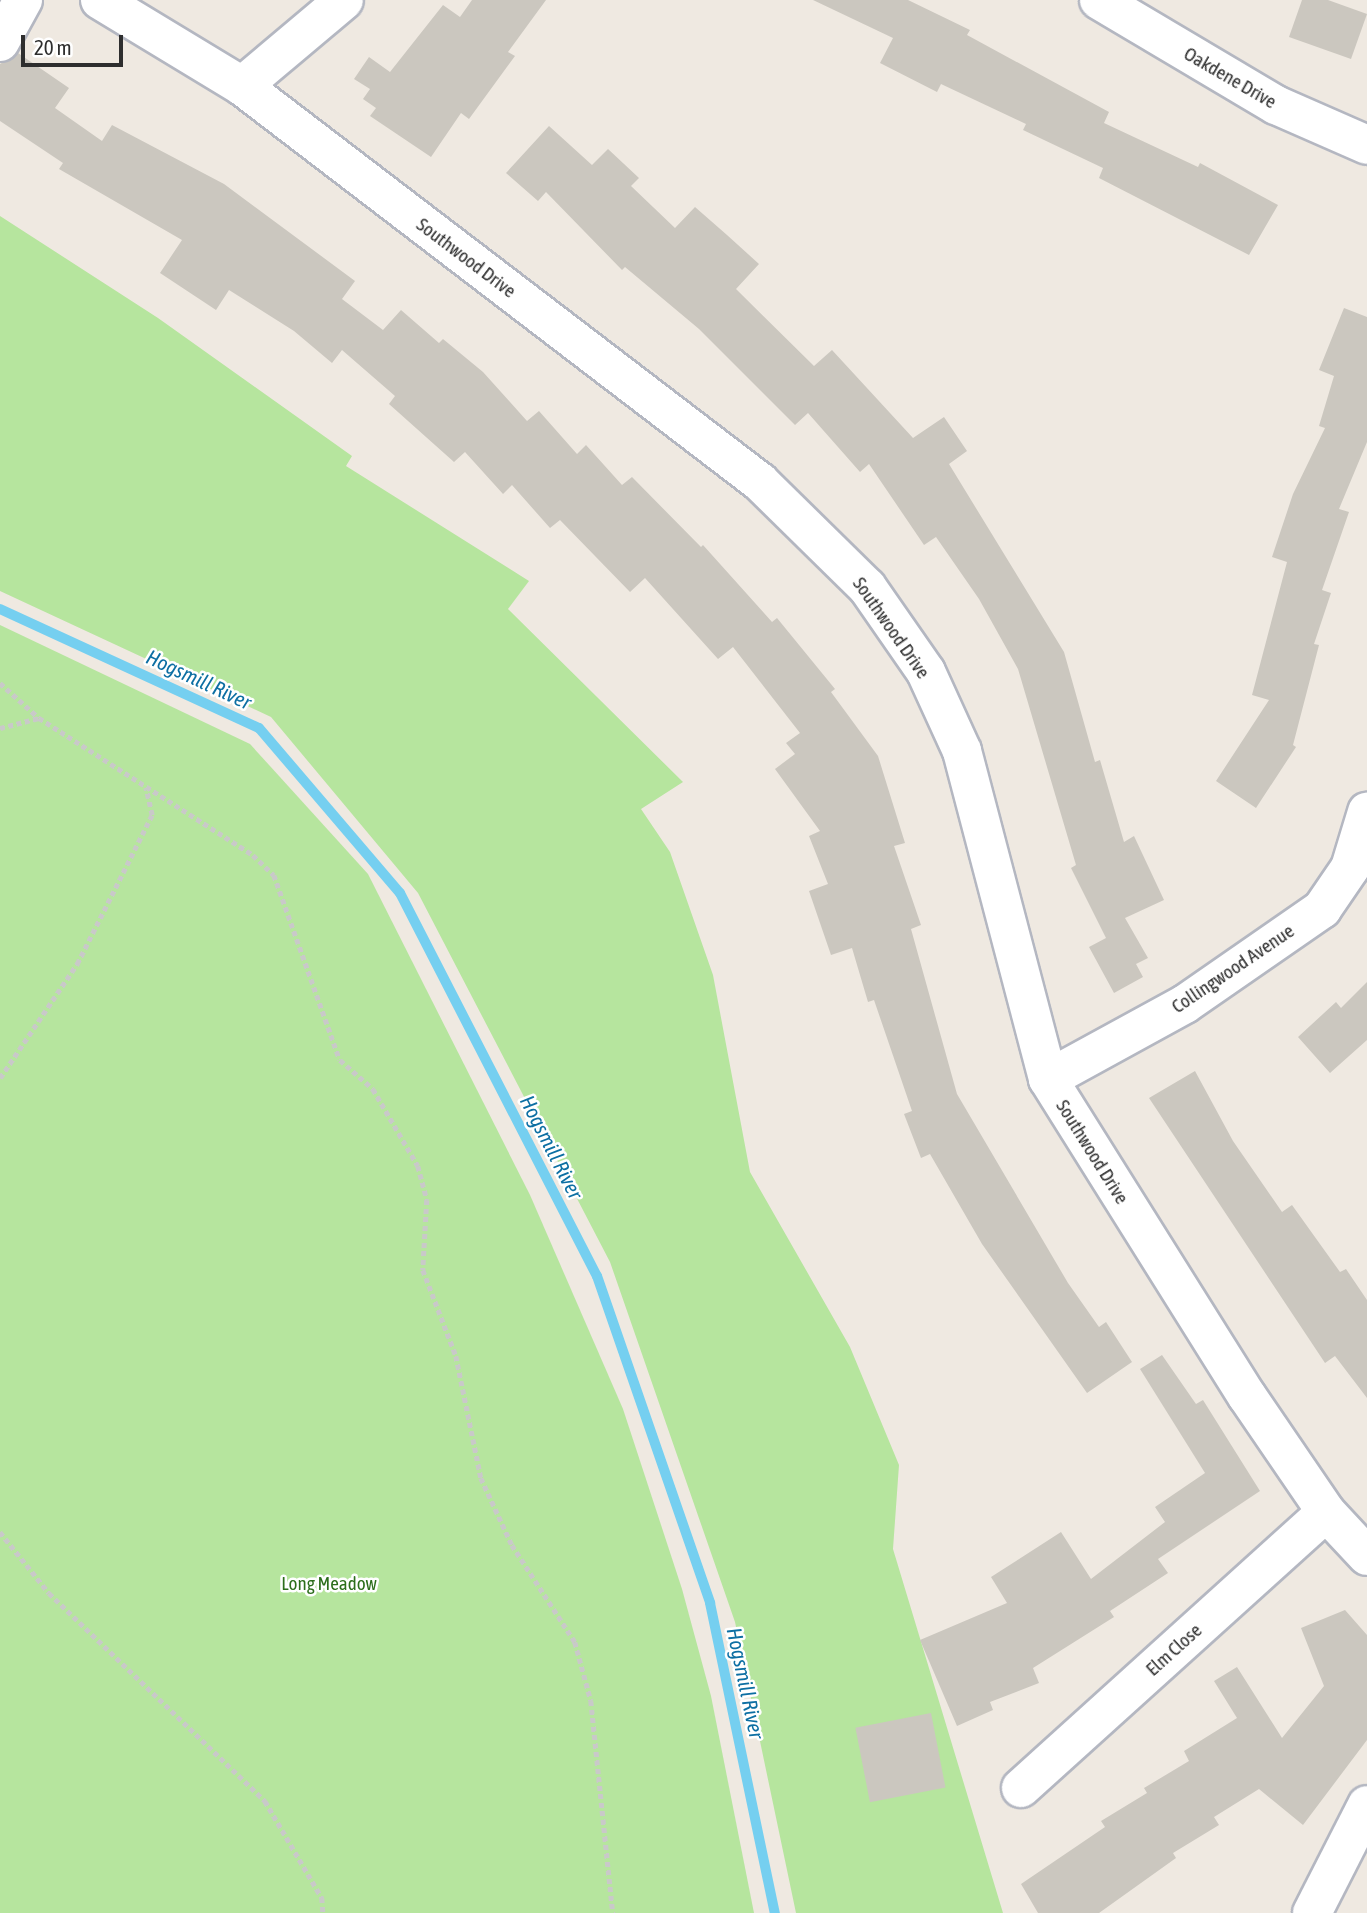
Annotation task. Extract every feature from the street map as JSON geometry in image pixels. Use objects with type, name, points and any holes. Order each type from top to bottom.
[{"type":"street","points":[[0,42],[23,0]]},
{"type":"street","name":"Southwood Drive","points":[[100,0],[242,86],[760,482],[867,587],[926,672],[962,751],[1048,1079],[1233,1374],[1326,1512],[1367,1556]]},
{"type":"street","points":[[242,86],[344,0]]},
{"type":"street","name":"Oakdene Drive","points":[[1099,0],[1276,105],[1367,145]]},
{"type":"street","name":"Collingwood Avenue","points":[[1048,1079],[1185,1004],[1322,909],[1350,868],[1367,812]]},
{"type":"street","name":"Elm Close","points":[[1021,1788],[1326,1512]]},
{"type":"street","points":[[1312,1913],[1367,1805]]},
{"type":"path","points":[[0,683],[39,718],[253,855],[274,875],[291,912],[340,1060],[373,1089],[418,1166],[427,1200],[423,1270],[456,1356],[481,1478],[512,1545],[575,1642],[591,1701],[613,1913]]},
{"type":"path","points":[[0,728],[39,718]]},
{"type":"path","points":[[0,1078],[77,964],[152,815],[146,788]]},
{"type":"path","points":[[0,1532],[58,1602],[265,1801],[322,1898],[324,1913]]},
{"type":"green space","points":[[0,216],[158,318],[352,456],[346,466],[529,581],[508,609],[683,782],[641,809],[670,852],[713,975],[750,1172],[850,1347],[899,1465],[893,1549],[1003,1913],[796,1913],[735,1622],[610,1262],[418,893],[271,717],[0,591]]},
{"type":"green space","name":"Long Meadow","points":[[0,625],[250,744],[368,874],[530,1195],[623,1409],[682,1589],[711,1696],[754,1913],[0,1913]]},
{"type":"building","points":[[472,0],[546,0],[508,52],[515,56],[469,119],[461,113],[431,157],[370,116],[376,108],[363,99],[370,89],[354,79],[369,57],[390,72],[443,5],[460,17]]},
{"type":"building","points":[[813,0],[908,0],[970,30],[967,35],[1109,112],[1104,123],[1198,167],[1200,163],[1278,205],[1249,255],[1099,178],[1103,168],[1023,130],[1026,124],[941,84],[937,92],[880,63],[893,38]]},
{"type":"building","points":[[1302,0],[1328,0],[1367,14],[1351,59],[1289,37]]},
{"type":"building","points":[[18,53],[69,88],[55,108],[102,141],[112,125],[224,184],[355,281],[342,299],[383,330],[401,310],[439,343],[443,339],[483,372],[527,421],[539,411],[577,454],[586,445],[622,485],[632,477],[701,547],[703,545],[772,622],[777,618],[835,689],[831,692],[878,756],[905,843],[894,846],[921,925],[911,929],[957,1094],[1068,1283],[1099,1327],[1106,1322],[1132,1362],[1087,1393],[982,1244],[930,1154],[921,1158],[904,1114],[912,1111],[874,1000],[868,1002],[852,948],[831,955],[809,891],[828,884],[809,836],[820,831],[775,769],[795,754],[786,743],[800,733],[733,647],[718,659],[645,578],[630,592],[560,520],[550,528],[512,485],[503,494],[465,452],[454,462],[389,404],[395,396],[342,350],[332,363],[294,331],[229,290],[216,310],[160,273],[182,240],[59,169],[63,163],[0,121],[0,64]]},
{"type":"building","points":[[549,126],[592,165],[608,149],[639,178],[631,186],[675,228],[695,207],[727,235],[759,264],[736,289],[814,366],[832,350],[913,438],[944,417],[967,451],[949,464],[1064,652],[1095,762],[1100,760],[1124,842],[1134,836],[1164,900],[1125,918],[1148,958],[1136,964],[1143,977],[1114,993],[1089,947],[1106,938],[1071,868],[1076,865],[1018,669],[979,599],[936,537],[924,545],[869,464],[860,472],[808,413],[795,425],[699,329],[625,267],[622,270],[546,192],[538,201],[506,173]]},
{"type":"building","points":[[1344,308],[1367,317],[1367,442],[1339,509],[1349,512],[1322,590],[1331,593],[1314,644],[1319,645],[1293,745],[1296,747],[1256,808],[1216,781],[1269,700],[1252,695],[1287,562],[1272,557],[1293,494],[1325,428],[1319,426],[1334,376],[1319,370]]},
{"type":"building","points":[[1367,982],[1367,1040],[1330,1073],[1298,1037],[1336,1002],[1341,1008]]},
{"type":"building","points":[[1195,1071],[1233,1141],[1282,1212],[1292,1205],[1340,1272],[1346,1269],[1367,1300],[1367,1398],[1335,1356],[1325,1363],[1149,1098]]},
{"type":"building","points":[[1162,1355],[1196,1404],[1203,1400],[1260,1491],[1158,1559],[1168,1573],[1110,1611],[1114,1617],[1033,1668],[1039,1683],[990,1702],[993,1710],[957,1726],[920,1640],[1007,1603],[991,1577],[1061,1532],[1091,1579],[1165,1522],[1155,1507],[1205,1473],[1140,1369]]},
{"type":"building","points":[[1345,1610],[1367,1635],[1367,1740],[1303,1825],[1259,1789],[1214,1817],[1219,1825],[1173,1853],[1176,1858],[1099,1913],[1038,1913],[1021,1884],[1105,1827],[1101,1821],[1147,1793],[1144,1788],[1189,1761],[1184,1751],[1237,1718],[1214,1681],[1237,1667],[1282,1738],[1324,1686],[1301,1628]]},
{"type":"building","points":[[931,1713],[946,1788],[870,1802],[855,1728]]},
{"type":"waterway","name":"Hogsmill River","points":[[0,609],[259,728],[400,893],[597,1276],[710,1603],[775,1913]]}]
